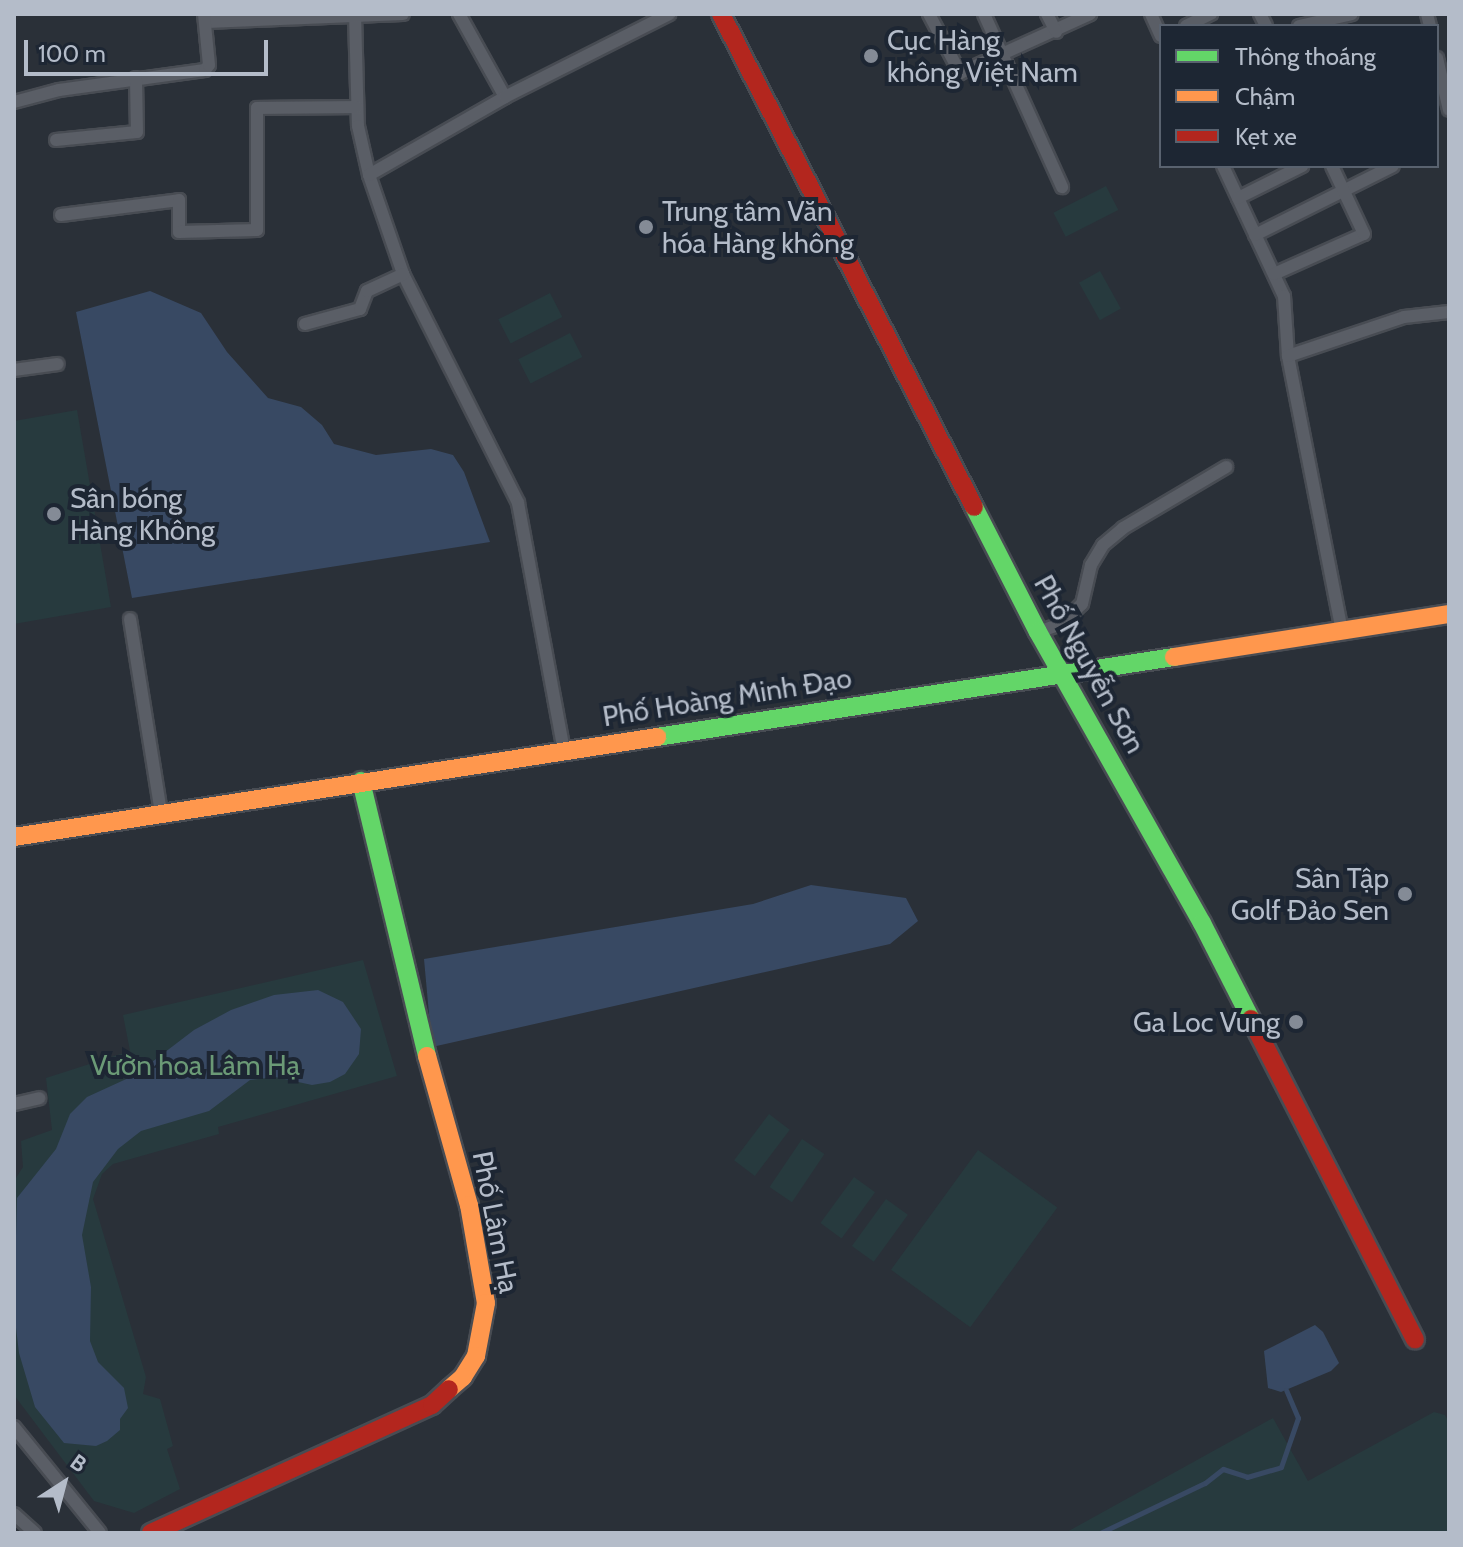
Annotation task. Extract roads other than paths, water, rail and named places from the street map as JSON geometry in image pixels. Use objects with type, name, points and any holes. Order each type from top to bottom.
[{"type":"street","points":[[14,102],[136,78],[207,68],[205,18],[403,14]]},
{"type":"street","points":[[459,14],[505,97]]},
{"type":"street","points":[[369,175],[505,97],[669,14]]},
{"type":"street","name":"Phố Nguyễn Sơn","points":[[721,14],[1038,632],[1202,923],[1415,1340]]},
{"type":"street","points":[[929,14],[960,73],[1090,14]]},
{"type":"street","points":[[984,14],[1062,187]]},
{"type":"street","points":[[1047,14],[1056,32]]},
{"type":"street","points":[[1190,24],[1211,14]]},
{"type":"street","points":[[1308,24],[1352,14]]},
{"type":"street","points":[[355,15],[357,107],[369,175],[403,274],[518,503],[564,751]]},
{"type":"street","points":[[1439,64],[1449,106]]},
{"type":"street","points":[[56,140],[137,132],[136,78]]},
{"type":"street","points":[[61,215],[179,200],[179,232],[257,230],[257,108],[357,107]]},
{"type":"street","points":[[1224,168],[1284,296],[1288,356],[1342,631]]},
{"type":"street","points":[[1238,198],[1298,168]]},
{"type":"street","points":[[1274,274],[1364,234],[1333,168]]},
{"type":"street","points":[[1255,235],[1389,168]]},
{"type":"street","points":[[305,324],[360,309],[367,291],[403,274]]},
{"type":"street","points":[[1288,356],[1404,317],[1449,312]]},
{"type":"street","points":[[14,370],[58,364]]},
{"type":"street","points":[[1038,632],[1061,624],[1082,604],[1091,565],[1103,545],[1123,528],[1226,467]]},
{"type":"street","name":"Phố Hoàng Minh Đạo","points":[[14,837],[1449,614]]},
{"type":"street","points":[[130,619],[161,813]]},
{"type":"street","name":"Phố Lâm Hạ","points":[[151,1533],[421,1411],[449,1392],[476,1356],[486,1303],[469,1205],[429,1064],[361,781]]},
{"type":"street","points":[[14,1104],[39,1098]]},
{"type":"street","points":[[14,1427],[100,1533]]},
{"type":"street","points":[[14,1514],[35,1533]]},
{"type":"water","points":[[150,291],[201,313],[227,352],[268,398],[301,407],[322,425],[334,444],[376,455],[431,449],[453,455],[464,472],[490,542],[132,598],[76,312]]},
{"type":"water","points":[[811,885],[906,898],[918,921],[890,944],[432,1047],[424,959],[753,904]]},
{"type":"water","points":[[318,990],[343,1002],[361,1029],[359,1054],[345,1074],[330,1082],[312,1085],[275,1077],[250,1080],[209,1111],[141,1131],[118,1149],[93,1182],[82,1235],[91,1287],[90,1341],[98,1362],[124,1388],[128,1408],[120,1419],[120,1430],[107,1441],[96,1446],[64,1443],[35,1407],[19,1353],[14,1311],[17,1198],[56,1149],[70,1114],[87,1097],[135,1075],[194,1030],[231,1010],[274,995]]},
{"type":"water","points":[[1315,1325],[1323,1332],[1339,1363],[1331,1371],[1281,1392],[1268,1388],[1264,1351]]},
{"type":"waterway","points":[[1100,1533],[1205,1483],[1223,1469],[1247,1477],[1281,1467],[1298,1418],[1286,1390]]},
{"type":"place","name":"Cục Hàng không Việt Nam","points":[[871,56]]},
{"type":"place","name":"Trung tâm Văn hóa Hàng không","points":[[646,227]]},
{"type":"place","name":"Sân bóng Hàng Không","points":[[54,514]]},
{"type":"place","name":"Sân Tập Golf Đảo Sen","points":[[1405,894]]},
{"type":"place","name":"Ga Loc Vung","points":[[1296,1022]]},
{"type":"park label","name":"Vườn hoa Lâm Hạ","points":[[195,1065]]}]
